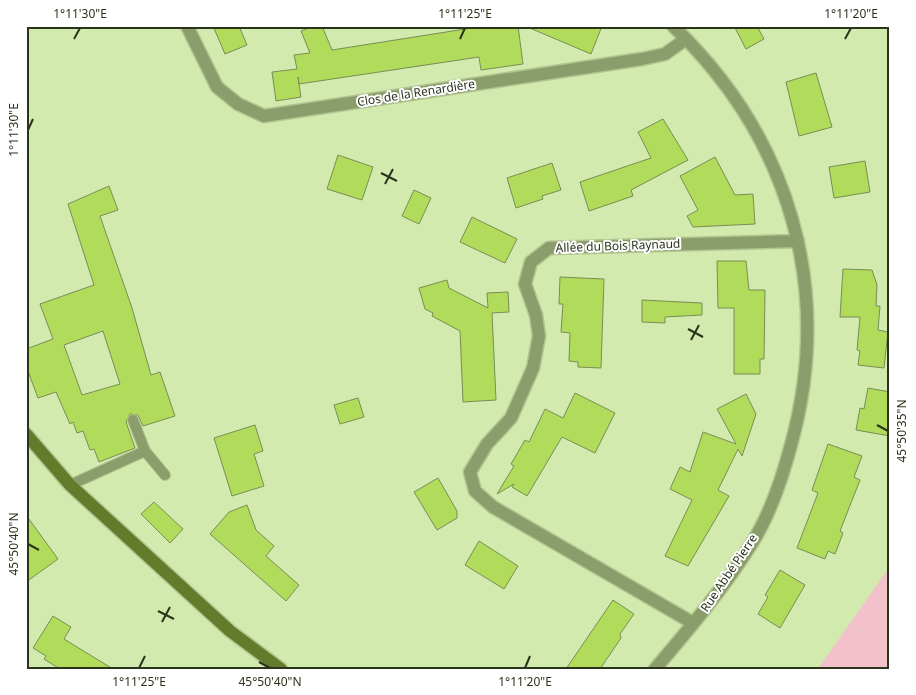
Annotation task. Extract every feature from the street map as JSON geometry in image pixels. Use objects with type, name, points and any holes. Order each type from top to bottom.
[{"type":"main road","points":[[26,434],[70,484],[230,632],[280,669]]},
{"type":"street","name":"Clos de la Renardière","points":[[187,26],[217,87],[238,104],[264,116],[642,59],[665,54],[686,39]]},
{"type":"street","name":"Rue Abbé Pierre","points":[[655,669],[694,623],[752,542],[780,484],[799,418],[807,357],[808,296],[798,241],[782,188],[758,136],[729,90],[673,26]]},
{"type":"street","name":"Allée du Bois Raynaud","points":[[694,623],[493,507],[474,491],[470,472],[487,444],[511,418],[533,368],[539,336],[536,315],[526,284],[531,262],[549,248],[798,241]]},
{"type":"lane","points":[[133,420],[145,451],[165,475]]},
{"type":"lane","points":[[70,484],[145,451]]},
{"type":"shaded area","points":[[890,566],[890,669],[818,669]]},
{"type":"building","points":[[213,26],[239,26],[247,45],[225,54]]},
{"type":"building","points":[[314,26],[322,26],[332,50],[484,26],[518,26],[523,64],[481,70],[479,57],[299,84],[301,97],[276,101],[272,72],[297,69],[294,55],[310,53],[301,31]]},
{"type":"building","points":[[525,26],[602,26],[591,54]]},
{"type":"building","points":[[734,26],[757,26],[764,39],[746,49]]},
{"type":"building","points":[[816,73],[832,127],[799,136],[786,82]]},
{"type":"building","points":[[663,119],[688,160],[631,190],[633,196],[589,211],[580,182],[651,158],[638,132]]},
{"type":"building","points":[[338,155],[373,167],[362,200],[327,189]]},
{"type":"building","points":[[715,157],[735,195],[753,194],[755,224],[693,227],[687,216],[698,210],[680,176]]},
{"type":"building","points":[[865,161],[870,192],[834,198],[829,167]]},
{"type":"building","points":[[552,163],[561,190],[542,196],[543,199],[516,208],[507,178]]},
{"type":"building","points":[[109,186],[118,210],[100,216],[132,308],[151,375],[160,372],[175,416],[143,426],[138,415],[130,414],[126,422],[135,448],[99,462],[94,449],[90,450],[83,431],[77,433],[73,422],[70,424],[56,392],[38,398],[26,366],[26,349],[53,339],[40,304],[94,285],[68,204]],"holes":[[[103,331],[120,384],[82,395],[64,345]]]},
{"type":"building","points":[[414,190],[431,198],[419,224],[402,216]]},
{"type":"building","points":[[472,217],[517,239],[505,263],[460,242]]},
{"type":"building","points":[[717,261],[746,261],[749,290],[765,290],[764,359],[760,359],[760,374],[734,374],[734,308],[718,308]]},
{"type":"building","points":[[843,269],[872,270],[877,285],[876,306],[880,306],[878,330],[888,332],[884,368],[858,365],[860,351],[857,350],[860,317],[840,317]]},
{"type":"building","points":[[560,277],[604,279],[601,368],[578,367],[578,362],[569,361],[570,333],[561,332],[563,304],[559,304]]},
{"type":"building","points":[[447,280],[449,288],[488,308],[487,293],[508,292],[509,312],[492,313],[496,400],[463,402],[460,331],[432,316],[433,313],[425,309],[419,288]]},
{"type":"building","points":[[642,300],[702,303],[702,315],[665,317],[665,323],[642,322]]},
{"type":"building","points":[[868,388],[890,392],[890,436],[856,430],[860,408],[864,409]]},
{"type":"building","points":[[575,393],[615,413],[595,453],[562,437],[527,496],[512,487],[514,484],[497,494],[514,466],[511,464],[525,440],[529,442],[545,409],[563,418]]},
{"type":"building","points":[[746,394],[756,414],[742,456],[738,449],[718,490],[729,496],[688,566],[665,556],[692,500],[670,489],[680,467],[690,472],[703,432],[736,444],[717,409]]},
{"type":"building","points":[[358,398],[364,417],[340,424],[334,405]]},
{"type":"building","points":[[255,425],[263,451],[254,454],[264,486],[232,496],[214,438]]},
{"type":"building","points":[[828,444],[862,456],[854,477],[860,480],[840,531],[843,533],[835,554],[828,551],[825,559],[797,548],[818,493],[812,490]]},
{"type":"building","points":[[438,478],[457,511],[457,518],[437,530],[414,492]]},
{"type":"building","points":[[154,502],[183,529],[170,543],[141,514]]},
{"type":"building","points":[[247,505],[256,530],[274,546],[266,556],[299,585],[286,601],[210,534],[229,512]]},
{"type":"building","points":[[26,515],[58,559],[26,582]]},
{"type":"building","points":[[479,541],[518,566],[504,589],[465,565]]},
{"type":"building","points":[[780,570],[805,585],[780,628],[758,614],[768,597],[765,595]]},
{"type":"building","points":[[613,600],[634,614],[620,634],[621,638],[600,669],[566,669]]},
{"type":"building","points":[[53,616],[71,627],[64,639],[113,669],[60,669],[44,659],[46,656],[33,648]]}]
